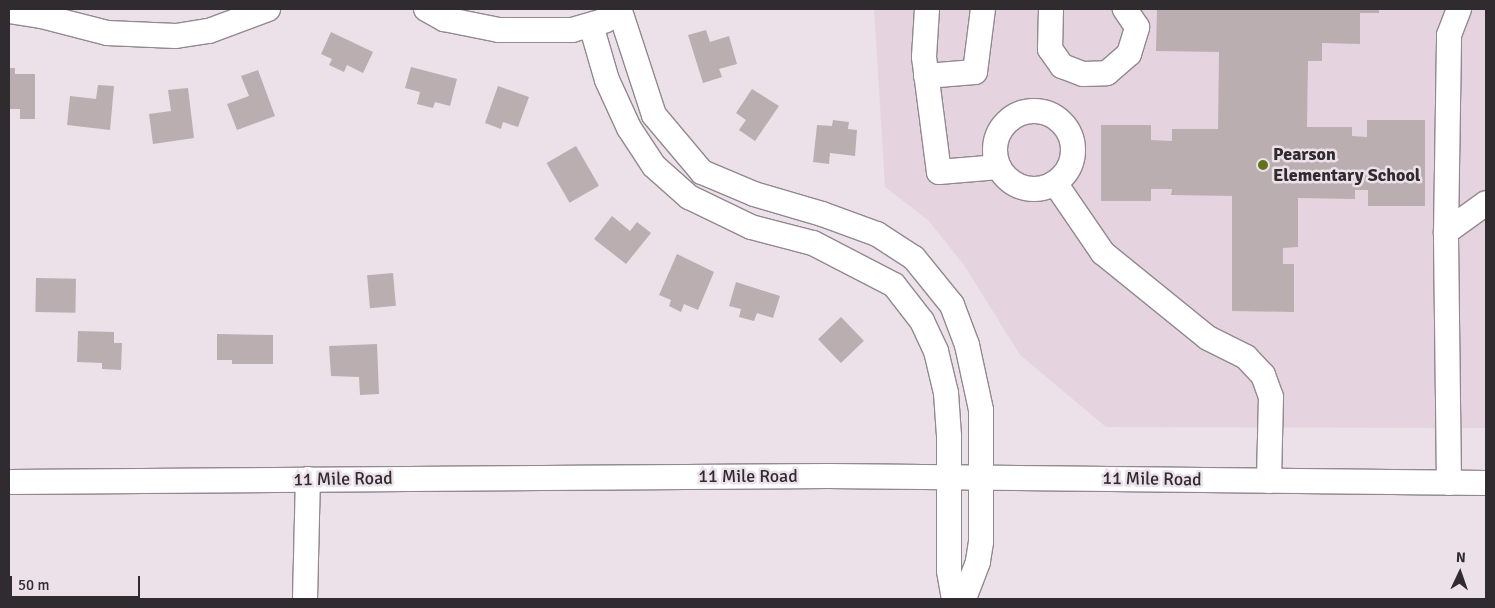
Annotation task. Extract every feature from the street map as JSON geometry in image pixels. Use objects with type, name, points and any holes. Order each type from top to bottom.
[{"type":"street","points":[[9,11],[42,16],[107,32],[176,36],[209,31],[268,9]]},
{"type":"street","points":[[426,9],[444,19],[499,30],[572,30],[591,25],[626,11],[654,114],[702,172],[754,194],[822,214],[877,234],[914,258],[952,305],[967,346],[981,410],[984,477],[978,562],[964,599]]},
{"type":"street","points":[[927,9],[926,76],[939,172],[998,168]]},
{"type":"street","points":[[926,76],[975,72],[983,9]]},
{"type":"street","points":[[1051,9],[1050,49],[1062,66],[1083,74],[1107,73],[1129,54],[1137,27],[1125,9]]},
{"type":"street","points":[[1449,483],[1446,232],[1449,35],[1459,9]]},
{"type":"street","points":[[591,25],[607,80],[629,128],[654,166],[688,197],[751,228],[813,242],[894,285],[922,322],[936,351],[946,393],[949,477],[949,572],[954,599]]},
{"type":"street","points":[[1045,111],[1066,126],[1072,138],[1072,164],[1055,183],[1043,188],[1019,188],[998,168],[995,142],[1004,125],[1019,113],[1045,111]]},
{"type":"street","points":[[629,128],[654,114]]},
{"type":"street","points":[[688,197],[702,172]]},
{"type":"street","points":[[1055,183],[1103,252],[1208,338],[1246,357],[1264,374],[1271,397],[1269,481]]},
{"type":"street","points":[[1446,232],[1486,203]]},
{"type":"street","points":[[813,242],[822,214]]},
{"type":"street","points":[[936,351],[967,346]]},
{"type":"street","name":"11 Mile Road","points":[[9,482],[984,477],[1486,483]]},
{"type":"street","points":[[305,599],[308,479]]},
{"type":"shaded area","points":[[874,9],[1486,9],[1486,428],[1106,427],[1020,355],[964,265],[928,220],[885,187]]},
{"type":"building","name":"Pearson Elementary School","points":[[1157,9],[1379,9],[1379,13],[1360,13],[1360,44],[1322,43],[1322,61],[1308,61],[1307,127],[1352,127],[1352,136],[1367,137],[1367,120],[1425,120],[1425,206],[1368,206],[1368,190],[1355,190],[1355,199],[1298,198],[1298,247],[1283,248],[1283,264],[1294,264],[1294,312],[1232,311],[1232,196],[1171,195],[1172,189],[1151,189],[1151,201],[1101,201],[1101,125],[1151,125],[1151,140],[1172,141],[1172,129],[1218,129],[1219,52],[1156,51]]},
{"type":"building","points":[[706,30],[710,42],[729,36],[737,64],[719,69],[722,77],[703,83],[688,35]]},
{"type":"building","points":[[331,32],[373,52],[363,73],[347,65],[344,72],[329,65],[332,59],[321,54]]},
{"type":"building","points":[[411,67],[457,79],[450,106],[435,102],[433,108],[417,104],[420,92],[405,88]]},
{"type":"building","points":[[9,68],[15,68],[15,74],[35,74],[35,119],[20,119],[20,109],[9,109]]},
{"type":"building","points":[[258,70],[275,116],[237,130],[227,104],[249,96],[241,76]]},
{"type":"building","points":[[98,85],[114,86],[110,130],[67,125],[70,96],[96,99]]},
{"type":"building","points":[[498,86],[529,97],[518,127],[503,122],[501,129],[485,123]]},
{"type":"building","points":[[188,88],[194,138],[153,144],[149,114],[171,111],[168,90]]},
{"type":"building","points":[[752,89],[779,106],[755,141],[739,130],[746,120],[736,113]]},
{"type":"building","points":[[833,120],[849,122],[848,129],[857,130],[855,156],[830,153],[829,164],[813,162],[817,125],[832,126]]},
{"type":"building","points":[[576,146],[599,186],[570,203],[547,163]]},
{"type":"building","points":[[612,216],[630,231],[637,222],[651,233],[626,264],[594,239]]},
{"type":"building","points":[[677,254],[714,272],[698,310],[684,304],[681,312],[669,306],[671,300],[659,295]]},
{"type":"building","points":[[393,273],[396,306],[370,308],[367,275]]},
{"type":"building","points":[[36,278],[76,279],[75,313],[35,312]]},
{"type":"building","points":[[736,282],[780,296],[773,318],[757,313],[754,321],[739,317],[741,309],[729,306]]},
{"type":"building","points":[[841,317],[864,341],[841,363],[818,339]]},
{"type":"building","points":[[78,331],[114,332],[114,343],[122,343],[121,370],[102,369],[102,363],[77,362]]},
{"type":"building","points":[[217,334],[273,335],[273,364],[232,364],[232,360],[217,360]]},
{"type":"building","points":[[377,344],[379,394],[360,395],[359,377],[331,376],[329,346]]},
{"type":"place","name":"Pearson Elementary School","points":[[1263,165]]}]
